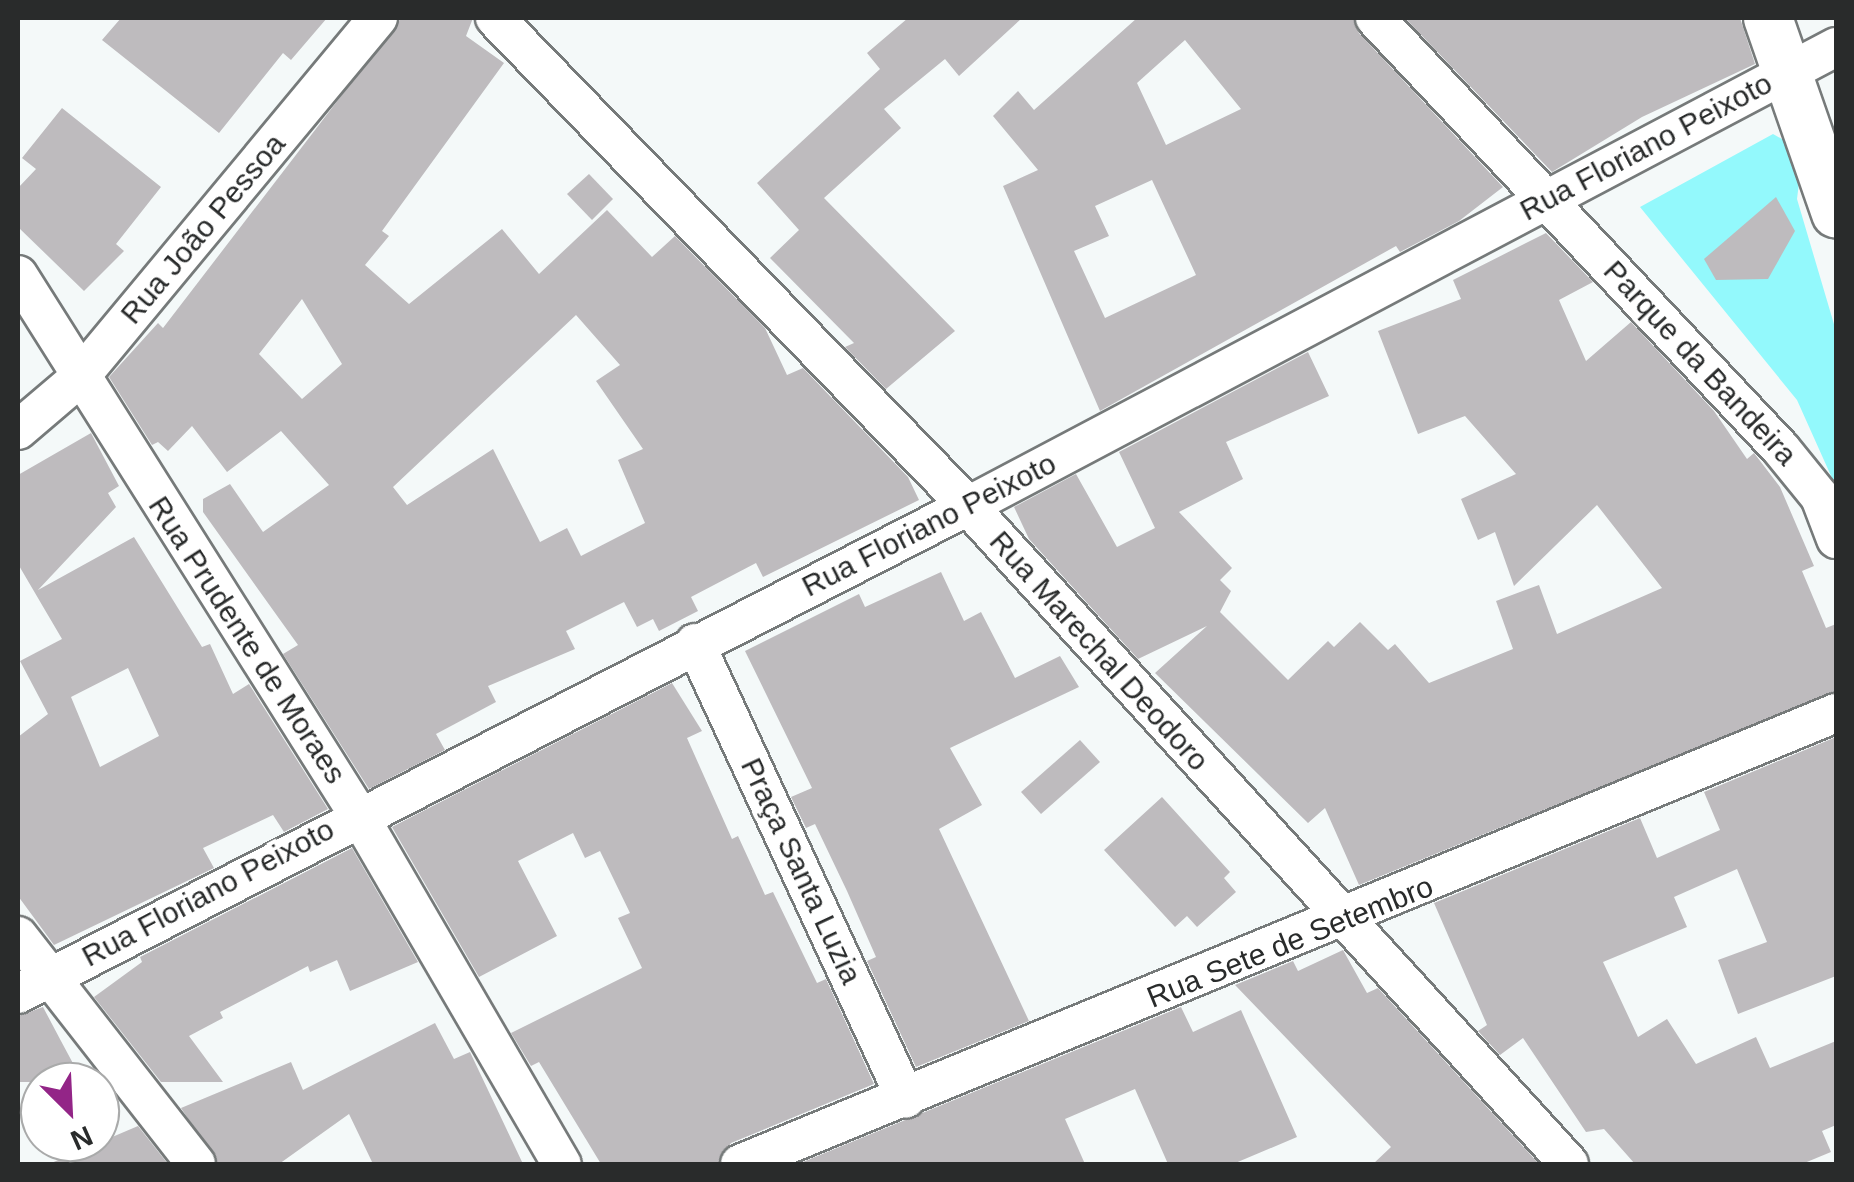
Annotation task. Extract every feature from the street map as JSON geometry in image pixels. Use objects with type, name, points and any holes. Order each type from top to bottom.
[{"type":"street","name":"Rua João Pessoa","points":[[18,430],[79,378],[378,18]]},
{"type":"street","name":"Rua Marechal Deodoro","points":[[494,18],[968,506],[1568,1164]]},
{"type":"street","name":"Parque da Bandeira","points":[[1375,18],[1804,474],[1836,538]]},
{"type":"street","points":[[1768,18],[1836,213]]},
{"type":"street","name":"Rua Floriano Peixoto","points":[[34,985],[358,814],[968,506],[1836,48]]},
{"type":"street","name":"Rua Prudente de Moraes","points":[[18,275],[79,378],[358,814],[562,1164]]},
{"type":"street","name":"Praça Santa Luzia","points":[[695,644],[906,1099]]},
{"type":"street","name":"Rua Sete de Setembro","points":[[740,1164],[1344,920],[1836,713]]},
{"type":"street","points":[[18,936],[34,985],[196,1164]]},
{"type":"shaded area","points":[[1773,134],[1803,151],[1797,199],[1836,331],[1836,487],[1797,400],[1640,207]]},
{"type":"building","points":[[121,18],[327,18],[291,60],[283,53],[219,133],[102,40]]},
{"type":"building","points":[[401,18],[473,18],[466,36],[504,63],[382,231],[389,236],[365,265],[409,304],[502,229],[539,274],[607,210],[652,257],[675,236],[765,328],[787,375],[803,368],[908,477],[919,500],[763,577],[756,563],[691,597],[698,611],[659,631],[653,619],[637,627],[624,602],[566,631],[575,649],[488,686],[496,702],[436,734],[445,750],[369,789],[283,654],[298,645],[203,512],[203,499],[230,484],[263,532],[329,485],[281,431],[227,472],[192,426],[168,451],[158,442],[152,445],[109,377],[158,323],[163,328]],"holes":[[[302,299],[342,364],[302,399],[259,354]],[[576,315],[620,365],[596,381],[643,449],[618,460],[645,523],[581,556],[567,528],[540,542],[493,449],[407,505],[393,487]]]},
{"type":"building","points":[[908,18],[1022,18],[959,76],[945,59],[884,109],[901,128],[824,198],[955,331],[886,389],[845,347],[854,343],[770,258],[799,230],[757,183],[880,69],[867,53]]},
{"type":"building","points":[[1137,18],[1353,18],[1359,33],[1503,187],[1459,221],[1400,252],[1396,246],[1100,411],[1003,186],[1038,170],[993,116],[1018,91],[1034,110]],"holes":[[[1185,40],[1241,109],[1166,145],[1137,83]],[[1152,180],[1196,275],[1105,318],[1074,251],[1109,236],[1095,206]]]},
{"type":"building","points":[[1405,18],[1740,18],[1755,64],[1642,117],[1552,172]]},
{"type":"building","points":[[62,108],[161,187],[116,244],[124,251],[84,291],[18,227],[18,188],[36,169],[22,158]]},
{"type":"building","points":[[589,174],[613,199],[592,220],[567,194]]},
{"type":"building","points":[[1776,197],[1795,231],[1768,279],[1716,280],[1704,259]]},
{"type":"building","points":[[1546,233],[1593,282],[1559,300],[1586,361],[1631,322],[1714,411],[1747,459],[1754,453],[1780,487],[1814,566],[1802,571],[1826,628],[1836,624],[1836,691],[1359,885],[1325,808],[1308,823],[1155,673],[1207,626],[1138,659],[1029,539],[1014,507],[1076,474],[1117,547],[1155,528],[1119,452],[1308,352],[1329,396],[1226,442],[1243,479],[1179,512],[1232,568],[1220,580],[1231,591],[1220,612],[1288,680],[1328,641],[1334,647],[1360,622],[1388,650],[1395,644],[1429,683],[1513,649],[1496,601],[1539,585],[1557,634],[1662,588],[1597,505],[1514,586],[1495,532],[1478,540],[1461,499],[1516,474],[1465,416],[1418,434],[1378,331],[1461,299],[1453,280]]},
{"type":"building","points":[[91,433],[119,486],[108,493],[116,507],[38,590],[134,537],[202,647],[210,644],[233,694],[249,684],[328,809],[284,832],[273,815],[203,848],[214,868],[54,945],[18,896],[18,737],[48,714],[20,661],[62,639],[18,564],[18,475]],"holes":[[[128,668],[159,736],[100,767],[71,697]]]},
{"type":"building","points":[[941,572],[964,621],[981,612],[1015,678],[1060,656],[1079,687],[950,748],[982,805],[939,829],[1029,1021],[916,1067],[867,961],[876,957],[847,891],[815,824],[806,828],[791,797],[812,788],[745,651],[859,594],[865,607]]},
{"type":"building","points":[[672,683],[702,731],[687,738],[732,839],[738,836],[765,895],[773,892],[817,983],[826,979],[874,1084],[731,1143],[718,1164],[601,1164],[539,1062],[531,1066],[511,1033],[642,968],[618,918],[630,913],[600,851],[585,858],[573,833],[518,861],[557,936],[479,977],[392,827]]},
{"type":"building","points":[[1836,737],[1836,976],[1738,1014],[1718,960],[1767,942],[1737,869],[1674,897],[1687,927],[1603,962],[1638,1037],[1667,1019],[1696,1064],[1756,1037],[1770,1068],[1836,1041],[1836,1125],[1822,1131],[1831,1152],[1802,1164],[1635,1164],[1604,1129],[1586,1132],[1523,1038],[1500,1055],[1478,1031],[1487,1025],[1434,903],[1640,818],[1657,858],[1720,830],[1704,792]]},
{"type":"building","points":[[1080,740],[1100,762],[1041,814],[1021,792]]},
{"type":"building","points":[[1162,797],[1230,872],[1224,878],[1236,892],[1197,927],[1187,916],[1175,927],[1104,850]]},
{"type":"building","points":[[352,848],[418,962],[350,991],[337,960],[310,972],[308,966],[220,1012],[223,1018],[189,1036],[223,1082],[161,1082],[94,997],[142,962],[140,957]]},
{"type":"building","points":[[1343,950],[1367,993],[1378,988],[1539,1164],[1373,1164],[1391,1147],[1235,985],[1293,961],[1298,971]]},
{"type":"building","points":[[43,1007],[72,1062],[20,1062],[18,1082],[18,1016]]},
{"type":"building","points":[[1181,1007],[1193,1032],[1241,1010],[1297,1137],[1233,1164],[1168,1164],[1135,1089],[1065,1119],[1085,1164],[798,1164]]},
{"type":"building","points":[[435,1023],[454,1059],[470,1052],[523,1164],[373,1164],[349,1114],[279,1164],[218,1164],[181,1108],[291,1062],[303,1090]]},
{"type":"building","points":[[138,1126],[168,1164],[49,1164],[120,1162],[120,1134]]}]
